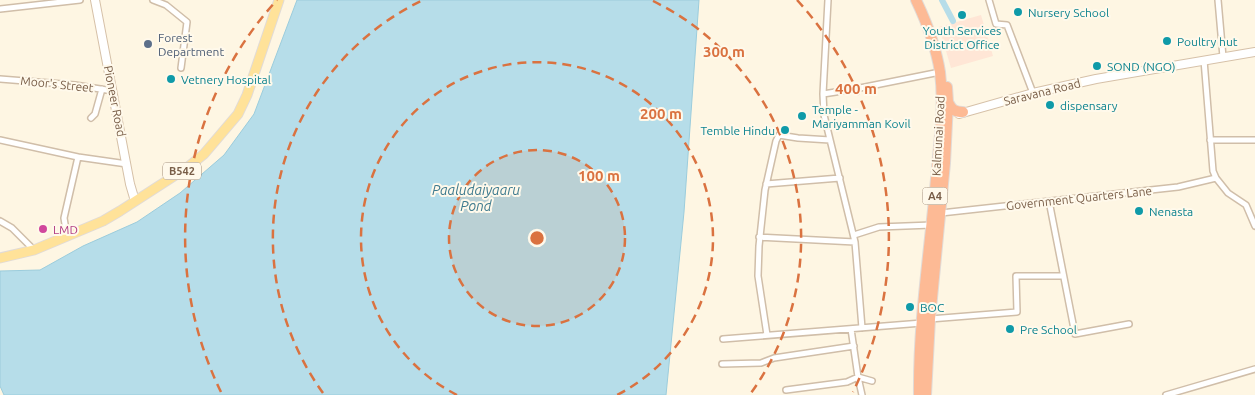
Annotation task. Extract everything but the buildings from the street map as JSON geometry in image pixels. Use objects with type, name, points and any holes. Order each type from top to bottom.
[{"type":"highway","name":"Kalmunai Road","points":[[916,0],[929,27],[940,72],[941,108],[919,395]]},
{"type":"highway","name":"Kalmunai Road","points":[[921,0],[937,40],[945,72],[948,102],[941,213],[926,321],[926,395]]},
{"type":"highway","points":[[948,102],[952,109],[957,112],[964,112]]},
{"type":"main road","name":"B542","points":[[0,258],[34,250],[103,220],[194,163],[204,154],[238,114],[247,95],[280,0]]},
{"type":"street","points":[[0,9],[80,0]]},
{"type":"street","name":"Pioneer Road","points":[[95,0],[135,201]]},
{"type":"street","points":[[153,0],[166,5],[188,22],[181,68]]},
{"type":"street","points":[[828,0],[822,94],[824,116],[856,242],[862,328]]},
{"type":"street","points":[[988,0],[996,24],[1007,25],[1033,93]]},
{"type":"street","points":[[1218,0],[1223,57]]},
{"type":"street","name":"Saravana Road","points":[[948,117],[1033,93],[1141,71],[1255,52]]},
{"type":"street","points":[[1204,60],[1213,171],[1228,193],[1246,205],[1255,226]]},
{"type":"street","points":[[822,94],[940,72]]},
{"type":"street","name":"Moor's Street","points":[[0,80],[75,85],[114,90]]},
{"type":"street","points":[[91,118],[95,114],[102,89]]},
{"type":"street","points":[[767,336],[758,276],[759,237],[766,184],[776,142],[779,135],[830,140]]},
{"type":"street","points":[[0,140],[78,157],[127,164]]},
{"type":"street","points":[[1210,140],[1255,140]]},
{"type":"street","points":[[67,236],[64,218],[78,157]]},
{"type":"street","points":[[766,184],[840,178]]},
{"type":"street","name":"Government Quarters Lane","points":[[941,213],[1178,187],[1216,178]]},
{"type":"street","points":[[1049,201],[1075,334],[1129,324]]},
{"type":"street","points":[[0,221],[12,228],[34,250]]},
{"type":"street","points":[[854,235],[880,227],[932,225]]},
{"type":"street","points":[[759,237],[856,242]]},
{"type":"street","points":[[723,339],[862,328],[1017,312],[1016,276],[1063,276]]},
{"type":"street","points":[[851,329],[862,395]]},
{"type":"street","points":[[722,364],[761,363],[774,358],[854,346]]},
{"type":"street","points":[[1166,395],[1255,370]]},
{"type":"street","points":[[786,390],[847,382],[858,377],[872,381]]},
{"type":"shaded area","points":[[981,15],[993,56],[951,68],[939,27]]},
{"type":"water","name":"Paaludaiyaaru Pond","points":[[297,0],[699,0],[684,212],[666,395],[4,395],[0,386],[0,271],[40,270],[83,246],[137,222],[180,193],[224,155],[254,114]]},
{"type":"waterway","points":[[942,0],[953,21]]},
{"type":"place","name":"Nursery School","points":[[1018,12]]},
{"type":"place","name":"Youth Services District Office","points":[[962,15]]},
{"type":"place","name":"Poultry hut","points":[[1167,41]]},
{"type":"place","name":"Forest Department","points":[[148,44]]},
{"type":"place","name":"SOND (NGO)","points":[[1097,66]]},
{"type":"place","name":"Vetnery Hospital","points":[[171,79]]},
{"type":"place","name":"dispensary","points":[[1050,105]]},
{"type":"place","name":"Temple - Mariyamman Kovil","points":[[802,116]]},
{"type":"place","name":"Temble Hindu","points":[[785,130]]},
{"type":"place","name":"Nenasta","points":[[1139,211]]},
{"type":"place","name":"LMD","points":[[43,229]]},
{"type":"place","name":"BOC","points":[[910,307]]},
{"type":"place","name":"Pre School","points":[[1010,329]]}]
